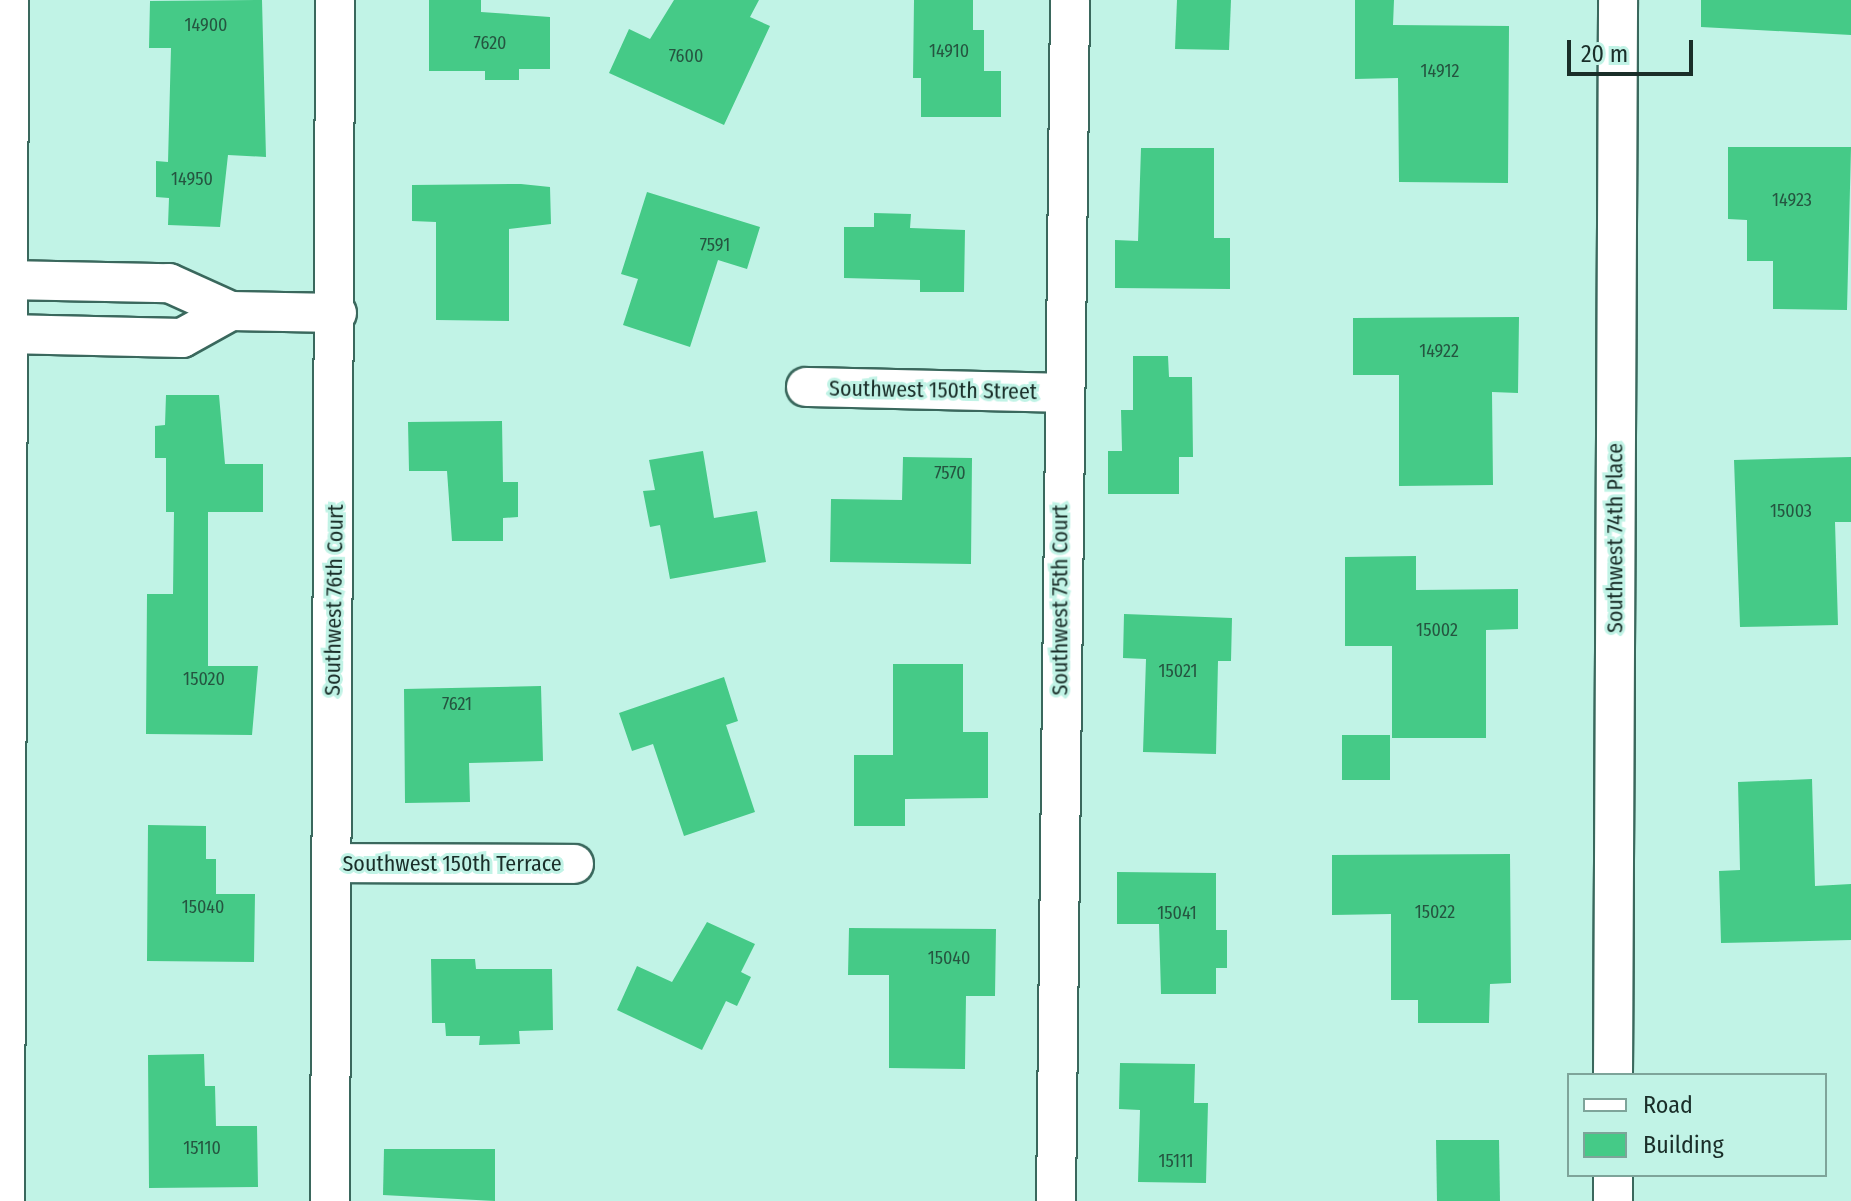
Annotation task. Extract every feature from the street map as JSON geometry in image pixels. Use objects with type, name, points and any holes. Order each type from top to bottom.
[{"type":"street","points":[[2,1201],[6,0]]},
{"type":"street","name":"Southwest 76th Court","points":[[330,1201],[337,313],[335,0]]},
{"type":"street","name":"Southwest 75th Court","points":[[1056,1201],[1061,393],[1070,0]]},
{"type":"street","name":"Southwest 74th Place","points":[[1613,1073],[1618,0]]},
{"type":"street","points":[[6,280],[169,283],[231,311],[337,313]]},
{"type":"street","points":[[6,334],[182,338],[231,311]]},
{"type":"street","name":"Southwest 150th Street","points":[[806,387],[1061,393]]},
{"type":"street","name":"Southwest 150th Terrace","points":[[331,863],[574,864]]},
{"type":"street","points":[[1613,1177],[1613,1201]]},
{"type":"building","points":[[262,0],[266,157],[228,155],[220,227],[168,225],[169,198],[156,197],[156,161],[168,162],[171,48],[149,48],[150,1]]},
{"type":"building","points":[[429,0],[481,0],[481,12],[550,17],[550,69],[519,69],[519,80],[485,80],[485,71],[429,71]]},
{"type":"building","points":[[674,0],[759,0],[750,17],[770,26],[724,125],[609,73],[629,29],[650,39]]},
{"type":"building","points":[[914,0],[973,0],[973,30],[984,30],[984,71],[1001,71],[1001,117],[921,117],[921,78],[913,78]]},
{"type":"building","points":[[1177,0],[1231,0],[1229,50],[1175,49]]},
{"type":"building","points":[[1355,0],[1394,0],[1393,25],[1509,26],[1508,183],[1399,182],[1398,78],[1355,79]]},
{"type":"building","points":[[1701,0],[1851,0],[1851,35],[1701,27]]},
{"type":"building","points":[[1728,147],[1851,147],[1847,310],[1773,309],[1773,261],[1747,261],[1747,220],[1728,219]]},
{"type":"building","points":[[1141,148],[1214,148],[1214,238],[1230,238],[1230,289],[1115,288],[1115,240],[1138,241]]},
{"type":"building","points":[[521,184],[550,187],[551,224],[509,229],[509,321],[436,320],[436,222],[412,221],[412,185]]},
{"type":"building","points":[[647,192],[760,227],[747,269],[718,260],[690,347],[623,325],[638,279],[621,274]]},
{"type":"building","points":[[874,213],[911,214],[910,228],[965,230],[964,292],[920,292],[920,280],[844,278],[844,227],[874,227]]},
{"type":"building","points":[[1519,317],[1518,393],[1492,392],[1493,485],[1399,486],[1399,375],[1353,375],[1353,318]]},
{"type":"building","points":[[1133,356],[1168,356],[1169,377],[1192,377],[1193,457],[1179,457],[1179,494],[1108,494],[1108,451],[1122,451],[1121,410],[1133,410]]},
{"type":"building","points":[[166,395],[219,395],[225,464],[263,464],[263,512],[208,512],[208,666],[258,666],[252,735],[146,734],[147,594],[173,594],[174,512],[166,512],[166,458],[155,458],[155,426],[165,425]]},
{"type":"building","points":[[502,421],[503,482],[518,482],[518,517],[503,518],[503,541],[452,541],[447,471],[409,471],[408,422]]},
{"type":"building","points":[[703,451],[714,518],[757,511],[766,562],[670,579],[660,525],[650,527],[643,491],[655,490],[649,460]]},
{"type":"building","points":[[903,457],[972,458],[971,564],[830,562],[831,499],[902,500]]},
{"type":"building","points":[[1851,457],[1851,522],[1835,522],[1838,625],[1740,627],[1734,460]]},
{"type":"building","points":[[1416,556],[1416,590],[1518,589],[1518,629],[1486,630],[1486,738],[1392,738],[1392,646],[1345,646],[1345,557]]},
{"type":"building","points":[[1124,614],[1232,618],[1231,661],[1218,661],[1216,754],[1143,752],[1146,659],[1123,658]]},
{"type":"building","points":[[893,664],[963,664],[963,732],[988,732],[988,798],[905,799],[905,826],[854,826],[854,755],[893,755]]},
{"type":"building","points":[[724,677],[738,721],[726,725],[755,812],[684,836],[653,744],[632,751],[619,713]]},
{"type":"building","points":[[541,686],[543,761],[469,763],[470,802],[405,803],[404,689]]},
{"type":"building","points":[[1342,735],[1390,735],[1390,780],[1342,780]]},
{"type":"building","points":[[1812,779],[1815,886],[1851,884],[1851,940],[1721,943],[1719,871],[1740,870],[1738,782]]},
{"type":"building","points":[[148,825],[206,826],[206,859],[216,859],[216,894],[255,894],[254,962],[147,961]]},
{"type":"building","points":[[1510,854],[1511,983],[1490,984],[1489,1023],[1418,1023],[1418,1000],[1391,1000],[1391,914],[1332,915],[1332,855]]},
{"type":"building","points":[[1117,872],[1216,873],[1216,930],[1227,930],[1227,968],[1216,968],[1216,994],[1161,994],[1159,924],[1117,924]]},
{"type":"building","points":[[707,922],[755,944],[741,972],[751,977],[737,1006],[726,1001],[702,1050],[617,1010],[637,966],[672,982]]},
{"type":"building","points":[[849,928],[996,929],[995,996],[966,996],[965,1069],[889,1068],[889,975],[848,975]]},
{"type":"building","points":[[431,959],[475,959],[476,969],[552,969],[553,1030],[519,1031],[520,1044],[479,1045],[480,1036],[446,1036],[445,1023],[432,1023]]},
{"type":"building","points":[[204,1054],[205,1086],[215,1086],[216,1126],[257,1126],[258,1187],[149,1188],[148,1055]]},
{"type":"building","points":[[1120,1063],[1195,1064],[1194,1103],[1208,1103],[1206,1183],[1138,1182],[1140,1110],[1119,1109]]},
{"type":"building","points":[[1436,1140],[1499,1140],[1500,1201],[1437,1201]]},
{"type":"building","points":[[384,1149],[495,1149],[495,1201],[383,1195]]}]
